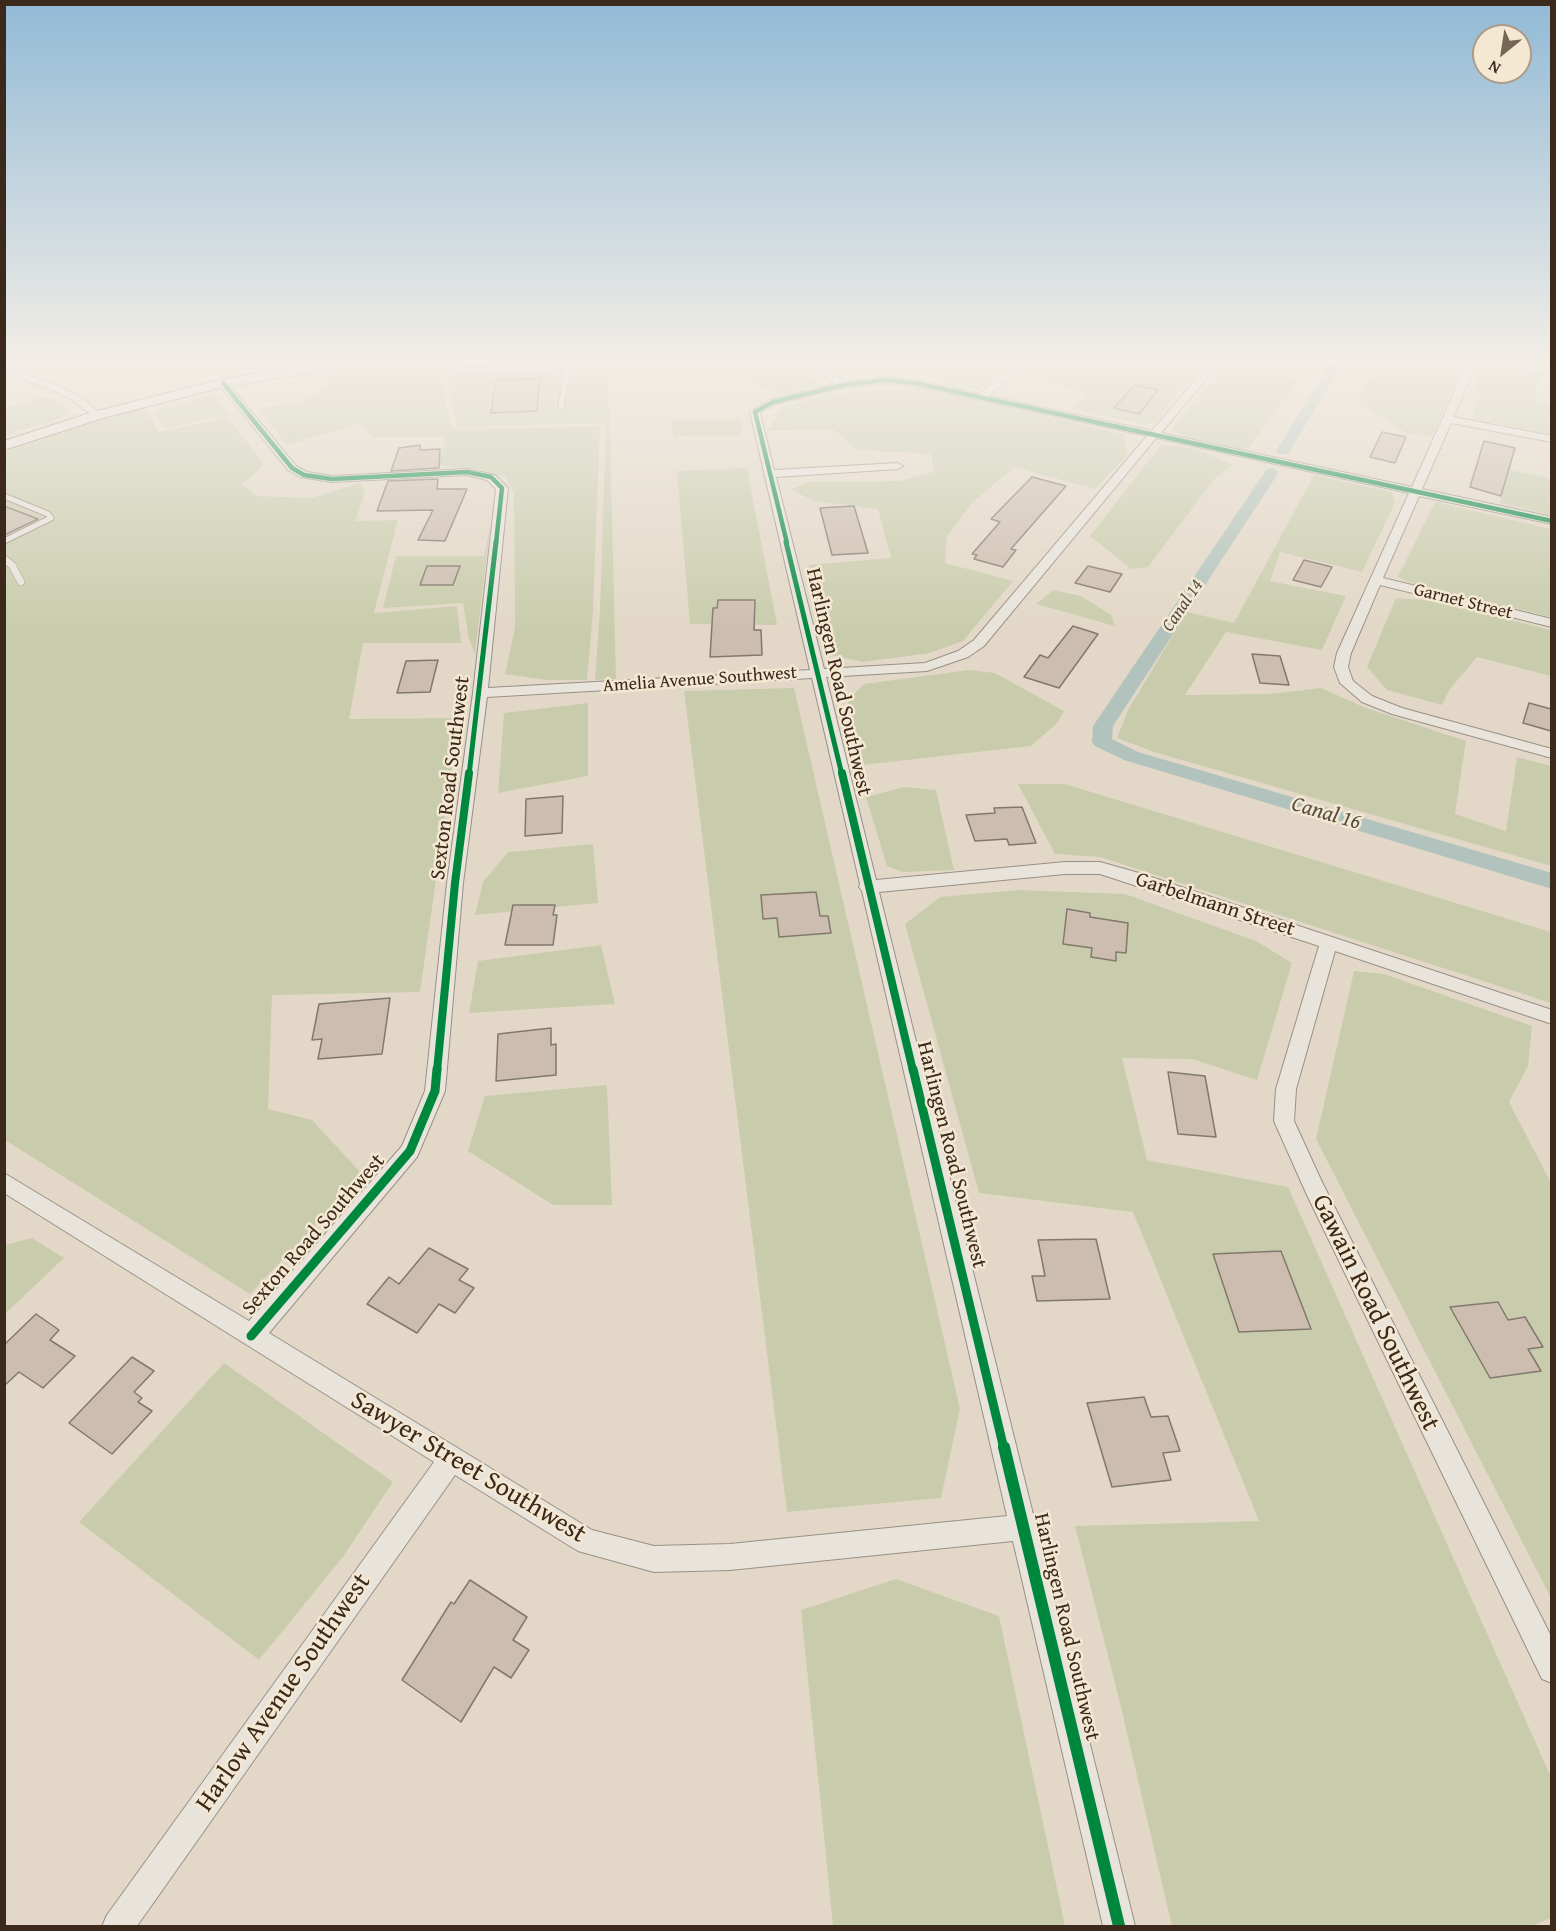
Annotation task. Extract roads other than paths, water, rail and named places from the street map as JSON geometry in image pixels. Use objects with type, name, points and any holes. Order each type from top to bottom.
[{"type":"street","name":"Sexton Road Southwest","points":[[251,1336],[410,1151],[435,1092],[455,883],[480,693],[502,488],[491,477],[467,472],[332,479],[304,476],[292,468],[278,451]]},
{"type":"street","name":"Harlingen Road Southwest","points":[[764,451],[867,887],[1119,1926]]},
{"type":"street","name":"Amelia Avenue Southwest","points":[[480,693],[927,667],[963,654],[987,634],[1140,451]]},
{"type":"street","points":[[1229,451],[1551,521]]},
{"type":"street","points":[[1434,451],[1344,653],[1341,667],[1347,683],[1367,699],[1397,711],[1551,754]]},
{"type":"street","points":[[770,474],[898,466]]},
{"type":"street","name":"Garnet Street","points":[[1375,580],[1551,623]]},
{"type":"street","name":"Garbelmann Street","points":[[867,887],[1065,868],[1100,868],[1133,877],[1551,1017]]},
{"type":"street","name":"Gawain Road Southwest","points":[[1329,943],[1286,1089],[1284,1121],[1323,1207],[1551,1669]]},
{"type":"street","name":"Sawyer Street Southwest","points":[[4,1182],[587,1542],[654,1559],[730,1557],[1024,1527]]},
{"type":"street","name":"Harlow Avenue Southwest","points":[[118,1926],[451,1459]]},
{"type":"lane","points":[[4,496],[48,514],[51,518],[4,541]]},
{"type":"lane","points":[[4,558],[12,565],[21,582]]},
{"type":"waterway","name":"Canal 16","points":[[1272,472],[1103,726],[1102,742],[1131,756],[1552,881]]},
{"type":"water label","name":"Canal 14","points":[[1183,606]]}]
